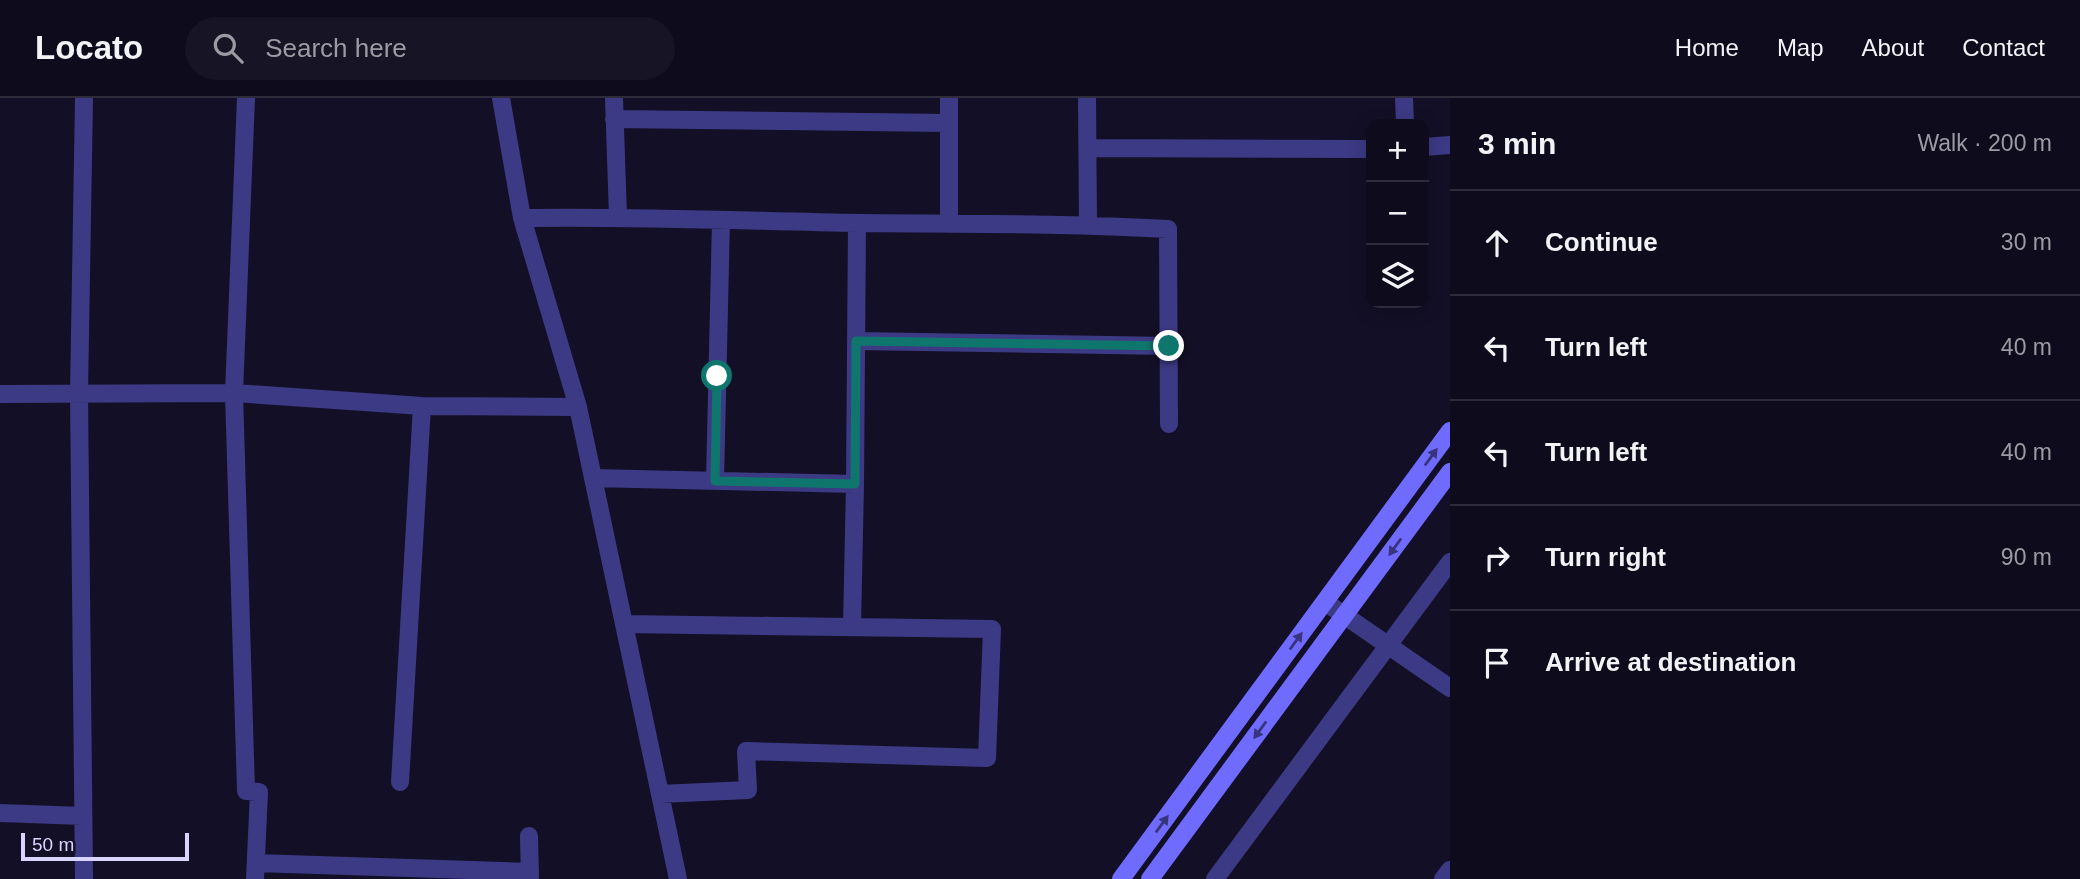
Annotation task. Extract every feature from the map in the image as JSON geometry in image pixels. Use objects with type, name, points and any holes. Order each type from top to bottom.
[{"type":"street","points":[[84,98],[79,394],[84,879]]},
{"type":"street","points":[[246,98],[234,393],[246,791],[259,792],[255,871],[530,876],[529,836]]},
{"type":"street","points":[[501,98],[522,219],[578,407],[678,879]]},
{"type":"street","points":[[614,98],[618,217]]},
{"type":"street","points":[[949,98],[949,224]]},
{"type":"street","points":[[1087,98],[1088,225]]},
{"type":"street","points":[[1404,98],[1405,119]]},
{"type":"street","points":[[614,119],[949,123]]},
{"type":"street","points":[[1429,147],[1450,145]]},
{"type":"street","points":[[1088,148],[1366,149]]},
{"type":"street","points":[[522,219],[618,217],[1088,225],[1168,229],[1169,424]]},
{"type":"street","points":[[715,481],[721,220]]},
{"type":"street","points":[[852,627],[857,223]]},
{"type":"street","points":[[856,341],[1169,346]]},
{"type":"street","points":[[0,394],[234,393],[422,405],[578,407]]},
{"type":"street","points":[[400,782],[422,405]]},
{"type":"street","points":[[1121,879],[1450,431]]},
{"type":"street","points":[[1150,879],[1450,472]]},
{"type":"street","points":[[593,478],[855,484]]},
{"type":"street","points":[[1215,879],[1450,562]]},
{"type":"street","points":[[1325,601],[1450,688]]},
{"type":"street","points":[[624,624],[992,629],[986,758],[746,751],[748,790],[660,794]]},
{"type":"street","points":[[0,813],[83,816]]},
{"type":"street","points":[[1443,879],[1450,870]]},
{"type":"route","points":[[717,376],[715,481],[855,484],[856,341],[1169,346]]}]
